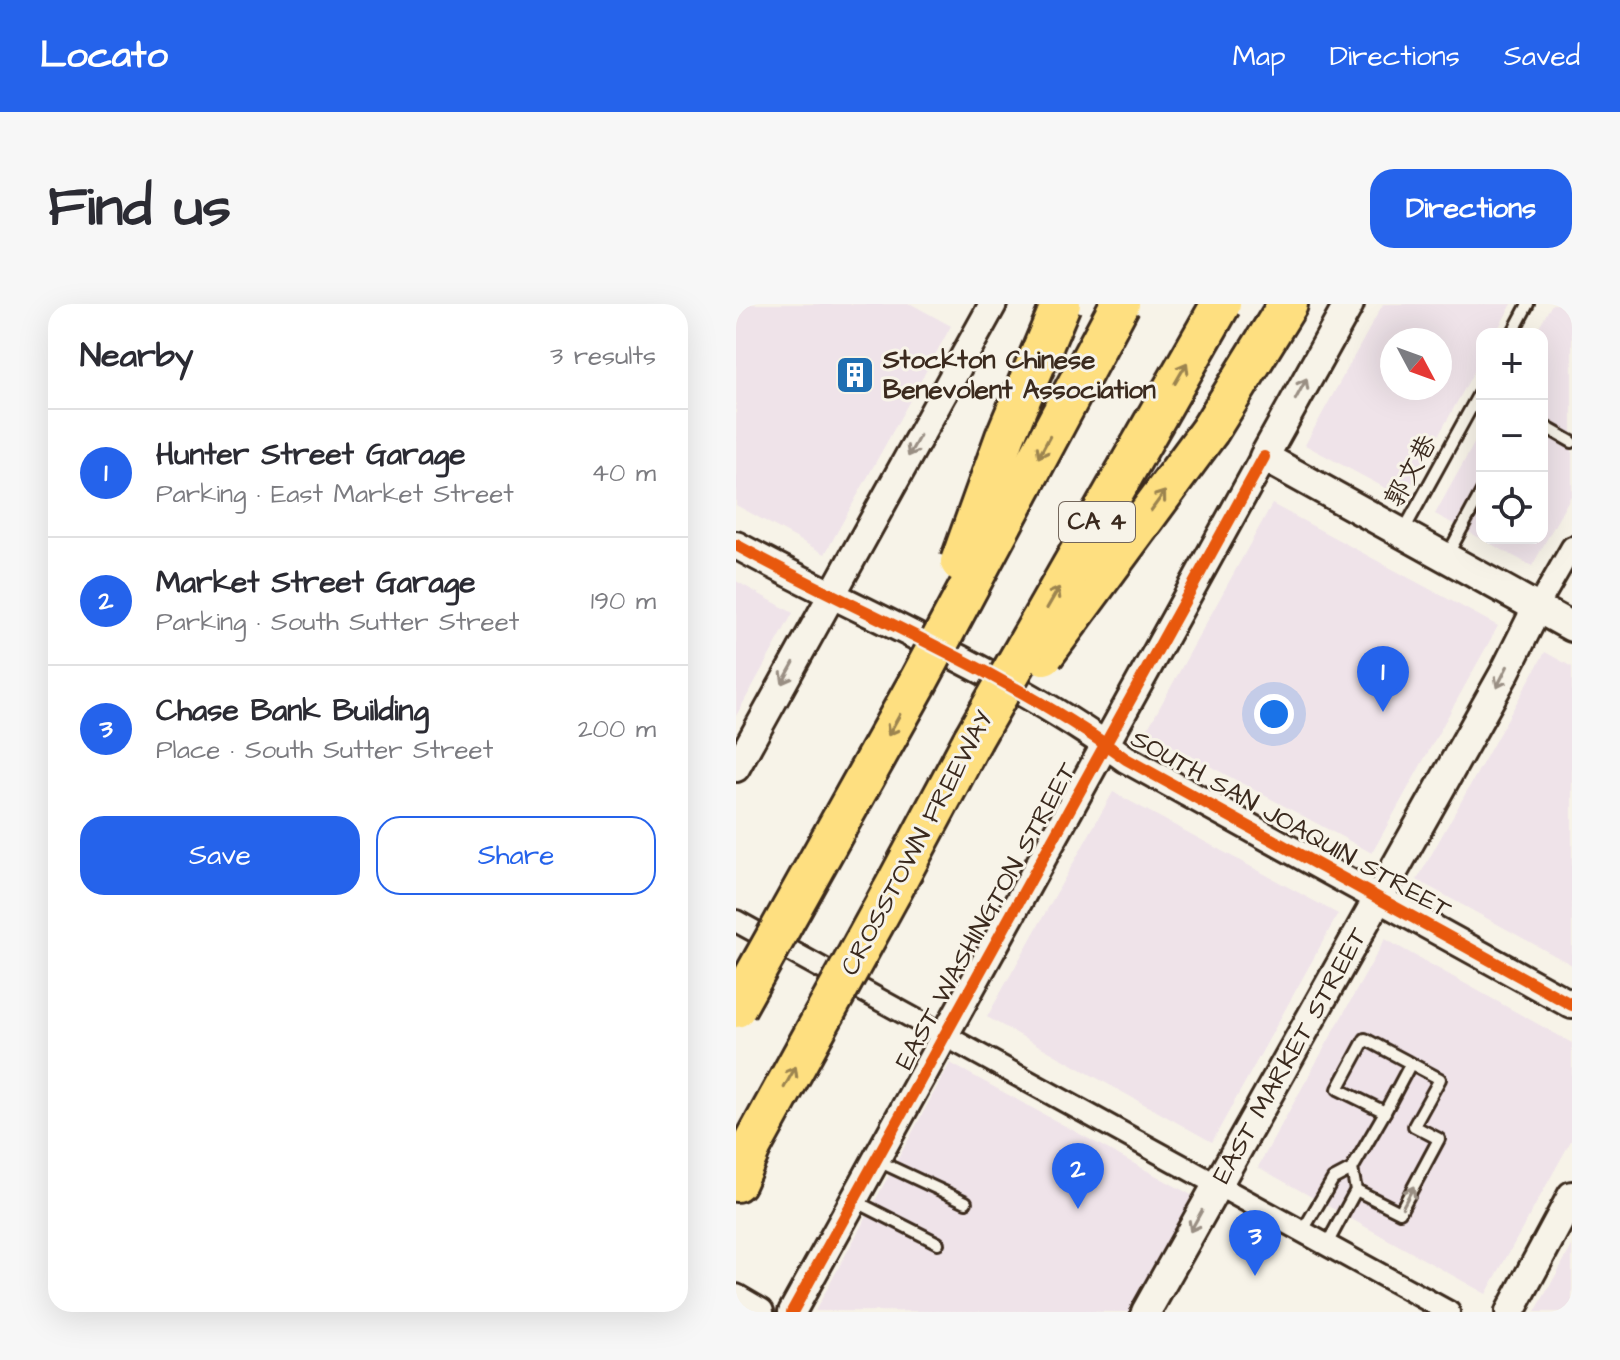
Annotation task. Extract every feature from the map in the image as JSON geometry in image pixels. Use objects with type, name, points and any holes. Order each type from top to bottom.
[{"type":"highway","points":[[917,684],[1005,437],[1061,304]]},
{"type":"highway","points":[[736,1008],[917,684],[1120,304]]},
{"type":"highway","name":"CROSSTOWN FREEWAY","points":[[736,1182],[744,1160],[973,739],[1221,304]]},
{"type":"highway","points":[[973,739],[1051,646],[1210,430],[1288,304]]},
{"type":"main road","name":"EAST WASHINGTON STREET","points":[[1264,457],[1349,304]]},
{"type":"main road","points":[[1264,457],[1572,627]]},
{"type":"main road","name":"EAST MARKET STREET","points":[[1146,1312],[1504,674],[1537,608]]},
{"type":"main road","points":[[1510,1312],[1572,1196]]},
{"type":"street","points":[[736,768],[991,305]]},
{"type":"street","name":"EAST WASHINGTON STREET","points":[[792,1312],[1264,457]]},
{"type":"street","name":"SOUTH SAN JOAQUIN STREET","points":[[736,545],[1086,729],[1106,745],[1572,1005]]},
{"type":"street","name":"EAST MARKET STREET","points":[[1537,608],[1572,547]]},
{"type":"street","points":[[736,921],[1449,1312]]},
{"type":"street","points":[[736,1298],[760,1312]]},
{"type":"lane","points":[[1515,328],[1528,304]]},
{"type":"lane","name":"郭文巷","points":[[1402,534],[1476,400]]},
{"type":"lane","points":[[1548,428],[1572,442]]},
{"type":"lane","points":[[1446,558],[1476,502]]},
{"type":"lane","points":[[1356,1190],[1400,1212],[1439,1139],[1414,1126],[1440,1079],[1365,1039],[1338,1089],[1385,1112]]},
{"type":"lane","points":[[1302,1232],[1333,1179],[1352,1169],[1411,1063]]},
{"type":"lane","points":[[876,1160],[966,1202]]},
{"type":"lane","points":[[1327,1244],[1356,1190],[1352,1169]]},
{"type":"lane","points":[[854,1200],[938,1243]]},
{"type":"shaded area","points":[[736,304],[911,304],[951,326],[825,554],[736,505]]},
{"type":"shaded area","points":[[1383,304],[1512,304],[1498,328],[1476,328],[1476,368],[1404,498],[1305,445]]},
{"type":"shaded area","points":[[1552,304],[1572,304],[1572,494],[1548,537],[1548,328],[1538,328]]},
{"type":"shaded area","points":[[1476,440],[1476,536],[1435,514]]},
{"type":"shaded area","points":[[1272,504],[1498,626],[1372,853],[1146,732]]},
{"type":"shaded area","points":[[1491,544],[1544,544],[1532,566]]},
{"type":"shaded area","points":[[736,581],[793,613],[736,716]]},
{"type":"shaded area","points":[[1545,652],[1572,667],[1572,965],[1417,880]]},
{"type":"shaded area","points":[[1113,792],[1338,914],[1212,1142],[987,1017]]},
{"type":"shaded area","points":[[1385,939],[1572,1043],[1572,1139],[1486,1294],[1258,1167]]},
{"type":"shaded area","points":[[950,1063],[1197,1198],[1134,1312],[815,1311]]},
{"type":"shaded area","points":[[1572,1246],[1572,1312],[1535,1312]]},
{"type":"cycle path","points":[[792,1312],[1264,457]]},
{"type":"cycle path","points":[[736,545],[984,671],[1080,727],[1126,759],[1572,1005]]},
{"type":"place","name":"Stockton Chinese Benevolent Association","points":[[855,375]]},
{"type":"place","name":"Hunter Street Garage","points":[[1383,712]]},
{"type":"place","name":"Market Street Garage","points":[[1078,1209]]},
{"type":"place","name":"Chase Bank Building","points":[[1255,1276]]}]
